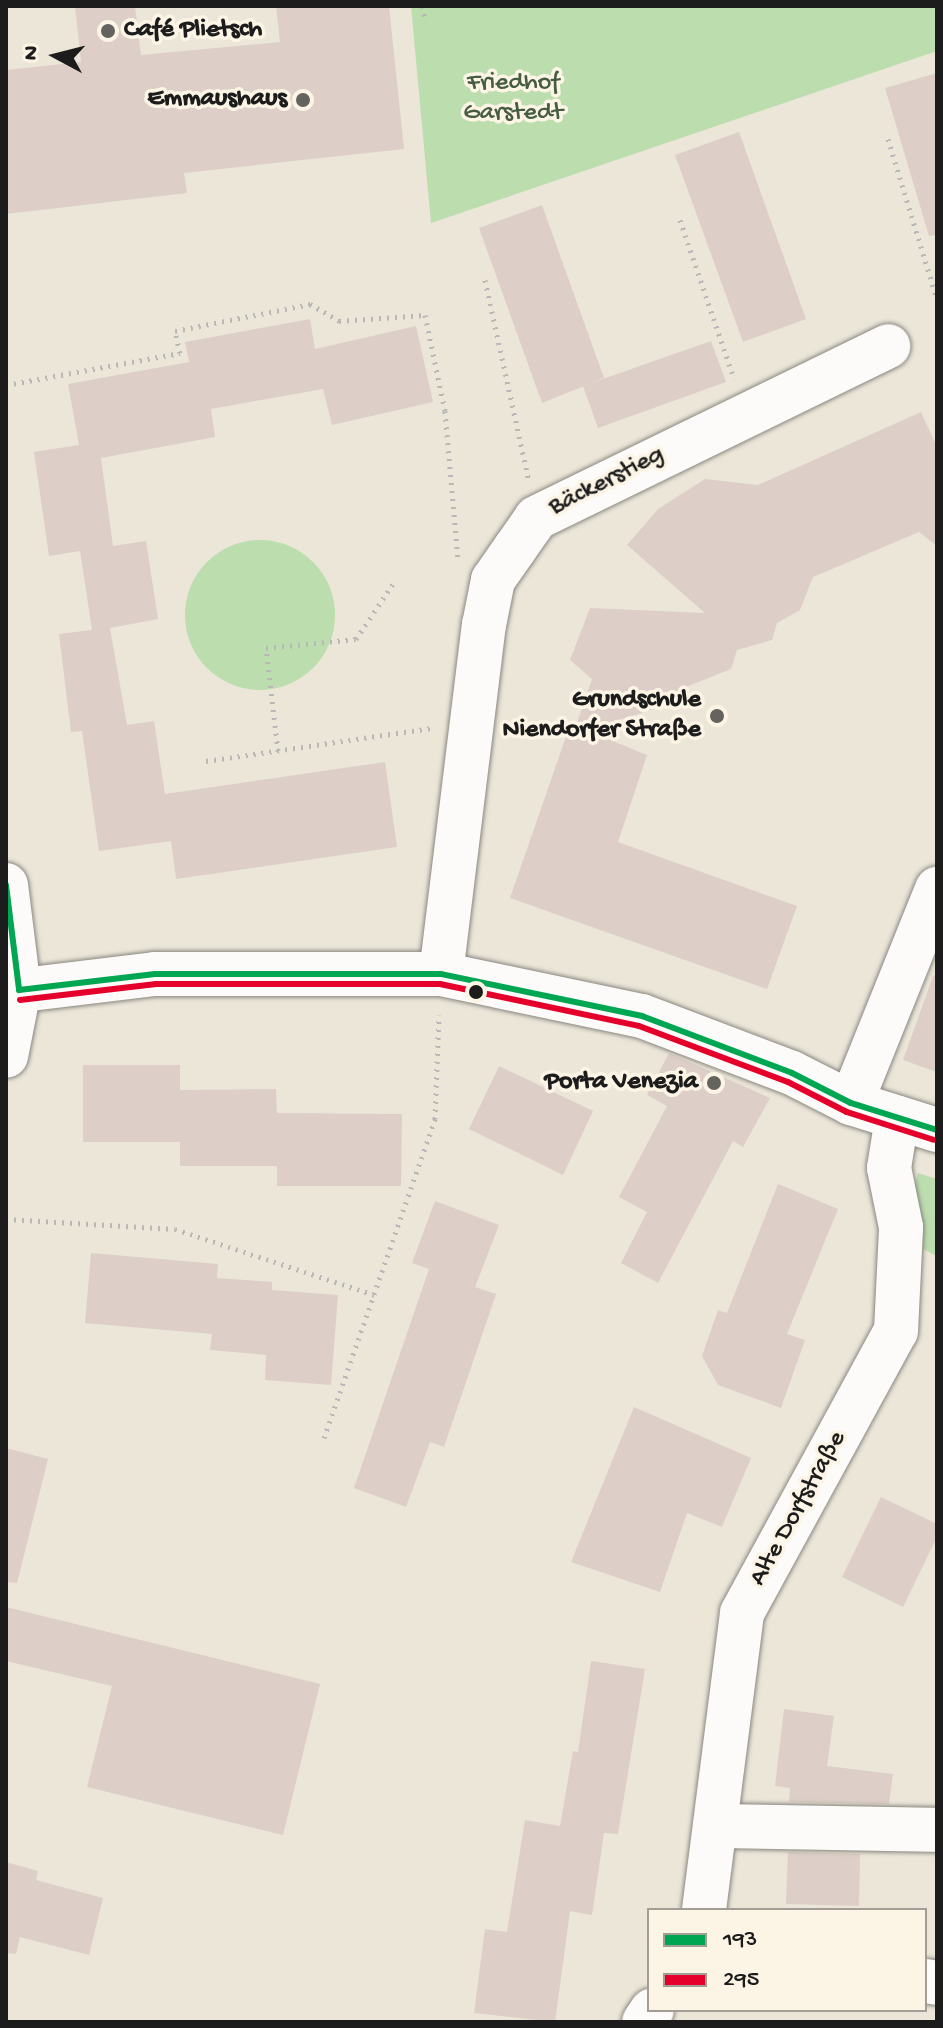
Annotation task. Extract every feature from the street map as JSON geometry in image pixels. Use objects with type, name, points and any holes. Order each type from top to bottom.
[{"type":"street","name":"Bäckerstieg","points":[[441,974],[493,580],[536,518],[745,413],[888,346]]},
{"type":"street","points":[[6,885],[13,991],[6,1056]]},
{"type":"street","points":[[851,1103],[937,889]]},
{"type":"street","points":[[13,991],[155,974],[441,974],[642,1016],[792,1073],[851,1103],[917,1124]]},
{"type":"street","name":"Alte Dorfstraße","points":[[704,1908],[742,1613],[896,1331],[901,1227],[889,1168],[917,1124]]},
{"type":"street","points":[[715,1826],[937,1830]]},
{"type":"path","points":[[423,6],[425,22]]},
{"type":"path","points":[[888,139],[937,299]]},
{"type":"path","points":[[680,220],[745,413]]},
{"type":"path","points":[[485,280],[536,518]]},
{"type":"path","points":[[6,385],[180,353],[175,331],[310,304],[339,321],[425,315],[445,411],[459,575],[493,580]]},
{"type":"path","points":[[278,751],[266,648],[356,639],[393,584]]},
{"type":"path","points":[[206,761],[472,723]]},
{"type":"path","points":[[324,1438],[435,1119],[441,974]]},
{"type":"path","points":[[6,1219],[175,1229],[374,1295]]},
{"type":"green space","name":"Friedhof Garstedt","points":[[411,6],[937,6],[937,51],[431,223]]},
{"type":"green space","points":[[260,540],[289,546],[313,562],[329,586],[335,615],[329,644],[313,668],[289,684],[260,690],[231,684],[207,668],[191,644],[185,615],[191,586],[207,562],[231,546]]},
{"type":"green space","points":[[918,1173],[937,1179],[937,1256],[923,1249],[915,1184]]},
{"type":"building","points":[[75,6],[135,6],[141,55],[280,42],[276,6],[389,6],[404,149],[184,173],[187,193],[6,214],[6,70],[81,62]]},
{"type":"building","points":[[937,73],[937,235],[929,236],[885,88]]},
{"type":"building","points":[[739,132],[806,319],[743,342],[675,155]]},
{"type":"building","points":[[542,205],[604,378],[542,403],[479,228]]},
{"type":"building","points":[[310,319],[315,349],[416,326],[433,402],[332,425],[323,389],[211,409],[215,437],[101,458],[113,546],[146,541],[158,619],[110,628],[127,725],[154,721],[165,794],[385,762],[397,847],[176,879],[171,841],[99,851],[82,731],[71,732],[59,634],[92,630],[80,551],[49,556],[34,452],[79,445],[68,384],[189,362],[185,342]]},
{"type":"building","points":[[711,341],[726,382],[598,428],[583,386]]},
{"type":"building","points":[[921,412],[937,447],[937,546],[919,532],[813,577],[800,610],[777,623],[772,640],[737,650],[731,669],[686,687],[680,701],[586,730],[647,755],[618,842],[797,906],[767,989],[510,898],[569,728],[575,729],[592,679],[570,660],[590,608],[705,613],[627,545],[658,509],[705,479],[758,485]]},
{"type":"building","points":[[933,976],[937,976],[937,1072],[903,1060]]},
{"type":"building","points":[[669,1053],[770,1098],[743,1147],[733,1141],[658,1283],[621,1263],[647,1212],[619,1197],[667,1106],[647,1095]]},
{"type":"building","points":[[83,1065],[180,1065],[180,1090],[276,1089],[277,1113],[402,1114],[401,1186],[277,1186],[277,1166],[180,1166],[180,1142],[83,1142]]},
{"type":"building","points":[[499,1066],[593,1111],[563,1175],[469,1129]]},
{"type":"building","points":[[778,1184],[838,1209],[787,1334],[805,1340],[781,1408],[718,1385],[702,1356],[718,1310],[727,1313]]},
{"type":"building","points":[[435,1201],[499,1225],[475,1287],[496,1294],[444,1447],[430,1442],[406,1507],[354,1488],[429,1269],[412,1263]]},
{"type":"building","points":[[91,1253],[218,1264],[217,1278],[272,1282],[272,1290],[338,1295],[331,1385],[265,1380],[266,1355],[210,1350],[212,1334],[85,1323]]},
{"type":"building","points":[[634,1407],[751,1458],[722,1527],[687,1513],[660,1592],[571,1562]]},
{"type":"building","points":[[6,1448],[48,1459],[17,1583],[6,1582]]},
{"type":"building","points":[[881,1497],[937,1524],[937,1537],[903,1607],[842,1577]]},
{"type":"building","points":[[6,1607],[320,1684],[283,1835],[87,1787],[112,1686],[6,1661]]},
{"type":"building","points":[[591,1661],[645,1669],[618,1834],[604,1833],[592,1915],[570,1911],[555,2022],[474,2013],[485,1929],[507,1932],[525,1820],[560,1826],[573,1751],[578,1752]]},
{"type":"building","points":[[784,1709],[834,1716],[827,1766],[893,1774],[889,1804],[789,1802],[790,1788],[775,1786]]},
{"type":"building","points":[[788,1852],[860,1854],[859,1906],[786,1904]]},
{"type":"building","points":[[6,1862],[38,1871],[36,1880],[103,1898],[89,1955],[20,1937],[16,1954],[6,1953]]},
{"type":"transit line","name":"193","points":[[6,885],[19,990]]},
{"type":"transit line","name":"193","points":[[19,990],[155,974],[441,974],[642,1016],[792,1073],[851,1103],[937,1130]]},
{"type":"transit line","name":"295","points":[[20,1000],[156,984],[440,984],[639,1026],[788,1082],[847,1112],[934,1140]]},
{"type":"place","name":"Café Plietsch","points":[[108,31]]},
{"type":"place","name":"Emmaushaus","points":[[303,100]]},
{"type":"place","name":"Grundschule Niendorfer Straße","points":[[717,716]]},
{"type":"place","name":"Porta Venezia","points":[[714,1083]]}]
